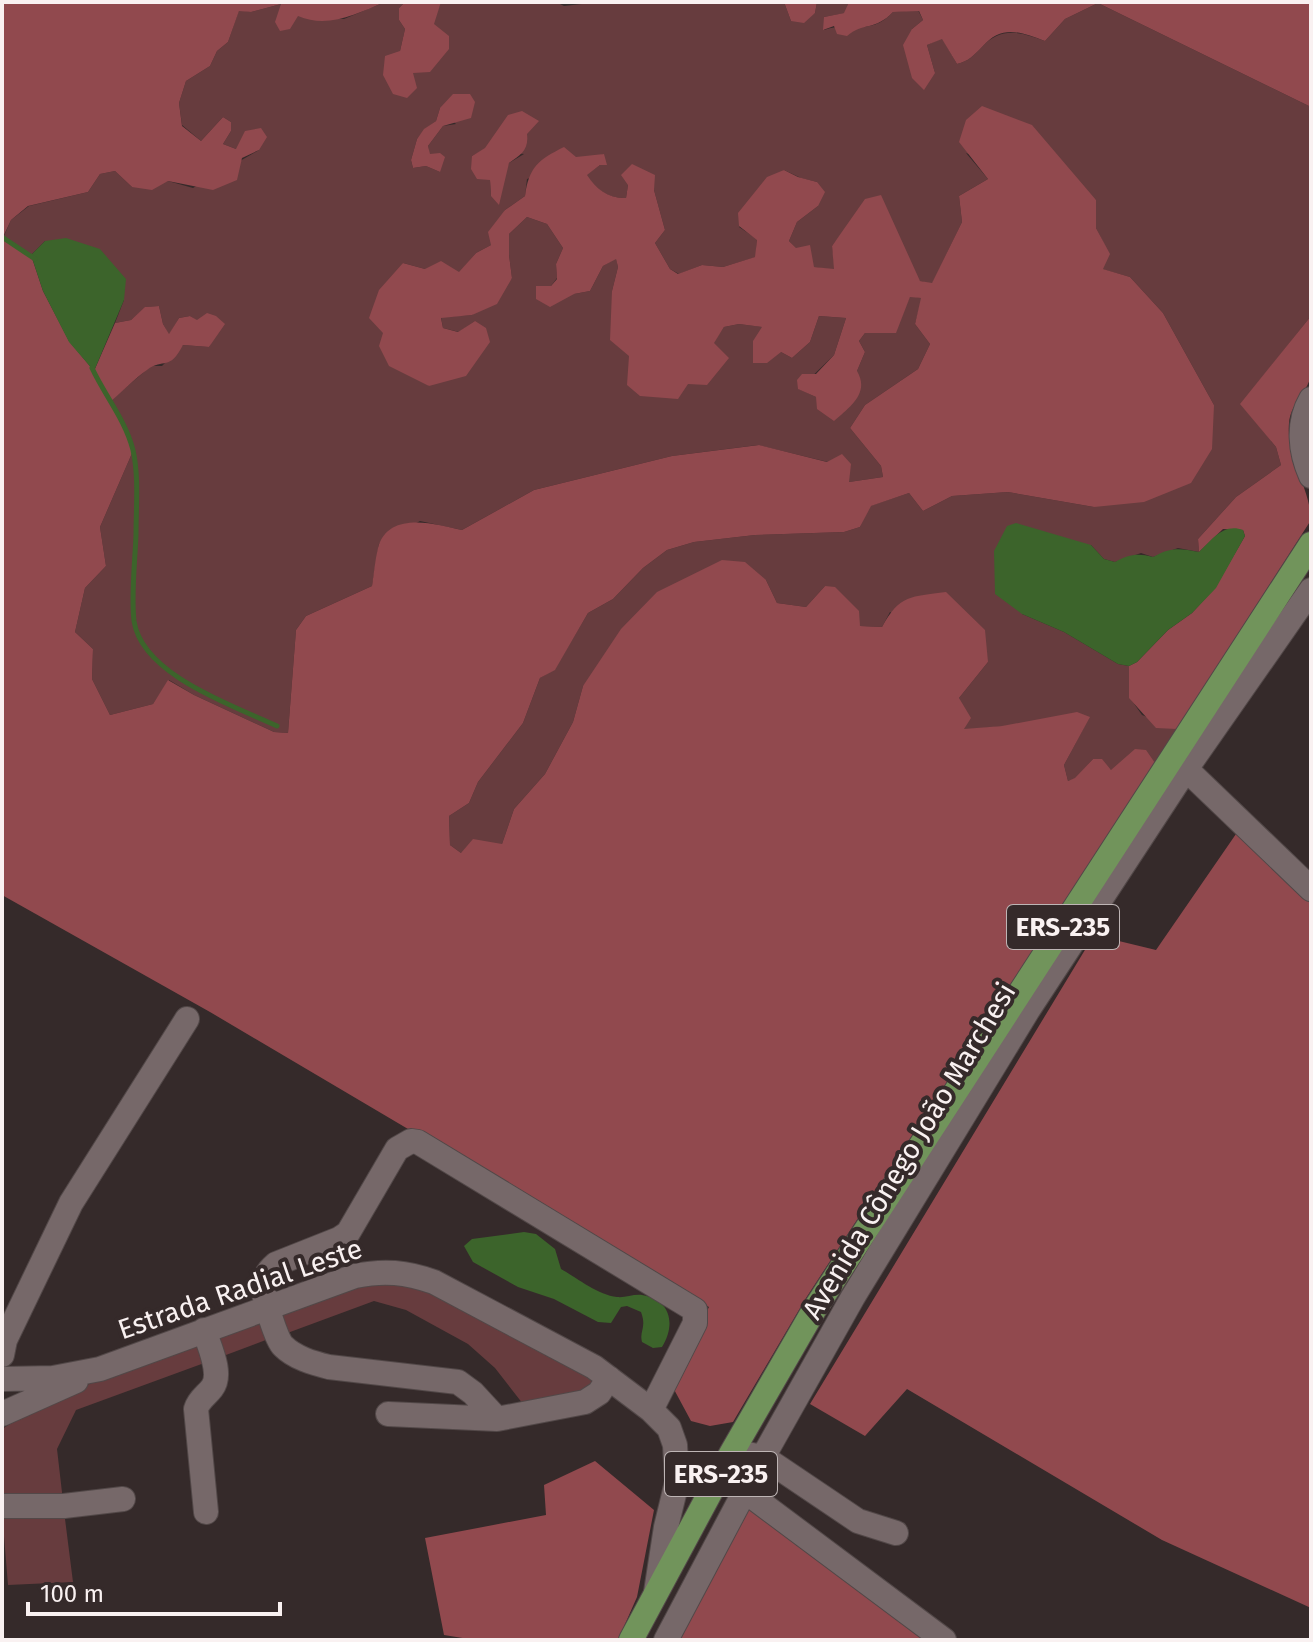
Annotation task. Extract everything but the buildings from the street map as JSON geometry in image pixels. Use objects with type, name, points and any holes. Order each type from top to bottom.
[{"type":"main road","name":"ERS-235","points":[[631,1640],[728,1459],[814,1310],[1179,764],[1311,544]]},
{"type":"street","points":[[1311,399],[1303,422],[1301,443],[1311,476]]},
{"type":"street","name":"Avenida Cônego João Marchesi","points":[[666,1640],[763,1457],[853,1297],[1179,764],[1311,590]]},
{"type":"street","points":[[1179,764],[1311,889]]},
{"type":"street","points":[[2,1413],[12,1397],[3,1371],[5,1340],[71,1203],[187,1019]]},
{"type":"street","points":[[497,1419],[458,1382],[329,1367],[304,1359],[280,1345],[268,1307],[263,1287],[270,1269],[348,1233],[397,1149],[411,1141],[418,1142],[695,1310],[695,1323],[651,1410]]},
{"type":"street","name":"Estrada Radial Leste","points":[[3,1371],[53,1378],[100,1369],[355,1276],[377,1272],[414,1275],[434,1282],[594,1367],[651,1410],[669,1428],[677,1464],[677,1482],[656,1592]]},
{"type":"street","points":[[204,1330],[216,1371],[216,1381],[211,1390],[199,1399],[196,1409],[206,1512]]},
{"type":"street","points":[[2,1413],[100,1369]]},
{"type":"street","points":[[388,1414],[497,1419],[585,1402],[599,1393],[609,1378]]},
{"type":"street","points":[[896,1533],[858,1521],[763,1457],[728,1459],[746,1492],[944,1640]]},
{"type":"street","points":[[2,1506],[64,1506],[123,1499]]},
{"type":"street","points":[[656,1592],[683,1606]]},
{"type":"shaded area","points":[[2,2],[385,2],[331,20],[309,20],[298,16],[290,29],[280,31],[275,22],[281,4],[251,12],[239,11],[228,42],[217,51],[210,66],[186,81],[179,103],[182,126],[201,141],[223,117],[231,122],[231,131],[223,144],[236,149],[245,131],[261,128],[267,137],[259,150],[242,158],[237,180],[213,190],[168,181],[152,190],[132,187],[115,171],[100,174],[88,192],[28,206],[11,220],[3,237],[31,255],[43,291],[69,341],[94,371],[115,323],[131,320],[145,307],[159,306],[169,334],[179,318],[190,316],[197,320],[207,313],[225,324],[209,347],[183,345],[174,358],[147,370],[111,401],[121,416],[133,451],[100,527],[106,566],[85,588],[75,632],[93,649],[92,679],[110,715],[153,704],[168,680],[274,732],[288,733],[296,630],[306,616],[372,586],[383,536],[402,524],[427,523],[462,530],[534,490],[672,456],[759,445],[827,462],[842,454],[851,464],[849,482],[883,477],[881,466],[850,428],[865,405],[918,369],[930,344],[915,324],[921,298],[910,297],[896,333],[865,333],[859,341],[865,352],[857,371],[860,393],[834,421],[817,409],[816,397],[798,389],[797,380],[802,374],[816,374],[834,355],[846,318],[819,316],[810,342],[792,358],[781,352],[767,363],[753,363],[753,341],[762,327],[739,324],[724,327],[714,343],[729,358],[707,385],[688,384],[678,399],[640,396],[627,385],[629,356],[610,340],[612,291],[618,267],[616,259],[603,266],[590,291],[574,294],[550,307],[536,299],[536,286],[551,286],[557,279],[556,264],[563,248],[547,224],[527,217],[509,234],[512,278],[497,304],[472,315],[441,318],[443,328],[458,332],[475,321],[486,328],[490,342],[466,376],[429,386],[389,366],[379,346],[383,333],[369,318],[379,290],[403,263],[425,269],[441,261],[459,272],[476,253],[491,245],[488,232],[505,210],[525,196],[529,178],[536,166],[564,147],[576,157],[604,154],[607,165],[600,165],[587,175],[594,185],[614,197],[626,198],[628,185],[621,175],[632,164],[655,175],[654,190],[665,230],[655,243],[670,269],[678,274],[702,265],[723,267],[755,257],[757,240],[739,226],[738,213],[767,177],[784,170],[817,182],[825,192],[818,206],[797,222],[789,241],[796,248],[810,245],[814,267],[834,269],[832,246],[865,199],[881,195],[920,281],[932,283],[962,222],[959,196],[988,179],[959,142],[966,120],[982,106],[1032,125],[1096,200],[1096,228],[1110,254],[1103,269],[1130,277],[1163,313],[1214,405],[1212,449],[1191,483],[1144,502],[1094,507],[1008,492],[952,496],[923,511],[909,493],[871,506],[860,527],[844,532],[755,535],[694,542],[667,550],[643,568],[613,599],[588,613],[555,670],[540,678],[523,723],[478,782],[469,803],[449,816],[450,845],[461,853],[473,839],[502,844],[514,809],[545,774],[573,722],[583,686],[621,629],[657,592],[722,560],[745,562],[766,580],[777,603],[806,607],[825,586],[835,587],[859,611],[860,626],[882,627],[895,608],[908,599],[946,592],[985,630],[988,662],[959,698],[971,718],[964,729],[1002,726],[1077,712],[1090,717],[1064,765],[1068,781],[1093,759],[1102,759],[1111,770],[1135,749],[1146,750],[1155,763],[806,1298],[733,1422],[710,1426],[691,1421],[670,1382],[709,1307],[210,1012],[2,895]]},
{"type":"shaded area","points":[[385,2],[405,2],[399,8],[399,20],[405,29],[400,51],[413,73],[441,2],[556,2],[564,6],[599,2],[784,2],[791,21],[815,13],[817,2],[849,2],[845,13],[824,17],[824,30],[868,26],[885,20],[893,12],[918,10],[923,20],[912,29],[935,73],[927,45],[942,38],[957,64],[971,58],[996,36],[1020,33],[1045,41],[1065,19],[1098,3],[1311,107],[1311,316],[1241,404],[1276,447],[1281,465],[1236,497],[1198,539],[1199,552],[1178,548],[1153,557],[1141,553],[1115,562],[1104,559],[1091,545],[1022,614],[1064,632],[1118,664],[1129,666],[1130,698],[1142,715],[1177,729],[1155,763],[1111,770],[1093,759],[1075,779],[1068,781],[1064,765],[1089,718],[963,730],[959,698],[988,662],[890,612],[882,627],[860,626],[825,586],[806,607],[777,603],[766,580],[583,686],[573,722],[545,774],[514,809],[502,844],[461,853],[450,845],[449,816],[469,803],[478,782],[523,723],[540,678],[555,669],[588,613],[613,599],[643,568],[667,550],[694,542],[755,535],[844,532],[860,527],[870,506],[909,493],[923,511],[952,496],[1008,492],[1094,507],[1214,405],[1163,313],[1130,277],[1102,269],[1109,254],[1096,228],[1096,200],[966,153],[988,179],[959,196],[962,222],[932,284],[920,281],[846,228],[832,246],[835,270],[813,267],[789,241],[797,222],[818,206],[817,182],[784,170],[739,227],[757,239],[756,257],[723,267],[702,265],[679,274],[670,269],[655,243],[665,230],[654,190],[628,185],[626,198],[614,197],[598,189],[586,175],[600,165],[604,154],[527,179],[525,196],[505,210],[491,245],[476,253],[459,273],[403,263],[383,333],[429,386],[475,321],[459,332],[443,328],[441,317],[472,315],[512,278],[509,234],[527,217],[547,224],[563,248],[556,264],[557,278],[551,286],[536,286],[574,294],[590,291],[603,266],[616,258],[618,267],[612,291],[713,343],[724,327],[739,324],[763,327],[781,352],[792,358],[810,342],[819,316],[846,318],[834,355],[799,389],[816,397],[857,371],[865,352],[859,341],[865,333],[895,333],[910,296],[922,298],[915,324],[930,344],[918,369],[865,405],[850,428],[881,466],[883,477],[849,482],[828,462],[758,445],[672,456],[534,490],[462,530],[420,521],[379,544],[372,586],[306,616],[296,630],[288,733],[274,732],[169,680],[153,704],[110,715],[92,679],[93,649],[75,632],[85,588],[106,566],[100,527],[133,451],[121,416],[110,401],[151,366],[162,366],[183,345],[209,347],[216,333],[190,316],[179,318],[169,335],[159,306],[146,307],[131,320],[115,323],[124,300],[45,241],[31,255],[3,238],[11,220],[29,206],[88,192],[100,174],[115,171],[132,187],[168,181],[193,188],[259,150],[236,149],[223,144],[231,131],[231,122],[223,117],[201,141],[182,125],[179,103],[186,81],[210,66],[217,51],[228,42],[239,10],[251,12],[281,4],[298,15],[344,19]],"holes":[[[440,108],[456,124],[443,126],[428,146],[429,154],[440,172],[426,166],[413,168],[411,160],[417,139],[436,121]],[[485,149],[524,154],[509,163],[491,196],[490,180],[472,156]]]},
{"type":"shaded area","points":[[405,2],[441,2],[434,24],[449,36],[449,49],[430,72],[413,73],[417,88],[407,98],[393,94],[383,75],[385,56],[400,51],[405,29],[399,20],[399,8]]},
{"type":"shaded area","points":[[784,2],[817,2],[815,13],[804,23],[791,21]]},
{"type":"shaded area","points":[[849,2],[1311,2],[1311,107],[1098,3],[1065,19],[1045,41],[1019,33],[1004,33],[989,40],[968,60],[957,64],[942,39],[927,45],[935,73],[924,90],[912,78],[903,45],[912,29],[923,20],[919,11],[893,12],[880,22],[847,36],[837,34],[834,26],[823,30],[824,17],[844,13]]},
{"type":"shaded area","points":[[453,94],[470,94],[475,102],[471,118],[443,126],[428,146],[430,154],[440,153],[445,157],[440,172],[426,166],[413,168],[411,160],[417,139],[424,129],[436,121],[440,108]]},
{"type":"shaded area","points":[[522,111],[539,121],[527,134],[523,152],[509,163],[499,205],[491,196],[490,180],[477,179],[471,169],[472,156],[485,148],[508,115]]},
{"type":"shaded area","points":[[66,238],[100,249],[126,279],[124,300],[94,371],[69,342],[43,291],[31,255],[45,241]]},
{"type":"shaded area","points":[[1311,316],[1310,379],[1292,410],[1289,436],[1311,520],[1177,729],[1156,728],[1129,698],[1129,666],[1137,662],[1168,630],[1192,613],[1215,588],[1245,536],[1243,530],[1223,529],[1199,552],[1198,539],[1236,497],[1281,465],[1276,447],[1240,404]]},
{"type":"shaded area","points":[[1016,523],[1091,545],[1104,559],[1115,562],[1129,556],[1153,557],[1175,549],[1199,552],[1218,534],[1230,529],[1243,530],[1245,536],[1216,588],[1192,613],[1168,630],[1137,662],[1129,666],[1118,664],[1064,632],[1022,614],[995,594],[994,551],[1007,526]]},
{"type":"shaded area","points":[[1236,834],[1311,901],[1311,1608],[1162,1540],[907,1389],[865,1436],[810,1404],[1094,935],[1156,950]]},
{"type":"shaded area","points":[[524,1232],[536,1234],[555,1249],[561,1269],[595,1290],[617,1297],[642,1295],[659,1302],[668,1314],[669,1322],[662,1347],[653,1348],[642,1342],[641,1312],[627,1306],[621,1307],[611,1323],[598,1322],[554,1299],[518,1287],[473,1262],[464,1246],[472,1239]]},
{"type":"shaded area","points":[[394,1281],[433,1292],[597,1381],[591,1390],[523,1404],[495,1368],[468,1344],[406,1310],[374,1301],[282,1335],[277,1316],[357,1287]]},
{"type":"shaded area","points":[[265,1319],[271,1338],[218,1358],[213,1339]]},
{"type":"shaded area","points":[[202,1342],[207,1362],[76,1410],[57,1449],[63,1501],[2,1503],[2,1429],[74,1390]]},
{"type":"shaded area","points":[[595,1461],[654,1510],[637,1597],[618,1640],[475,1640],[444,1635],[425,1538],[546,1515],[544,1485]]},
{"type":"shaded area","points":[[747,1506],[927,1640],[679,1640]]},
{"type":"shaded area","points":[[64,1511],[73,1582],[8,1585],[2,1512]]},
{"type":"waterway","points":[[2,237],[35,259]]},
{"type":"waterway","points":[[92,368],[125,428],[135,460],[137,503],[133,611],[141,640],[171,673],[215,698],[277,726]]}]
